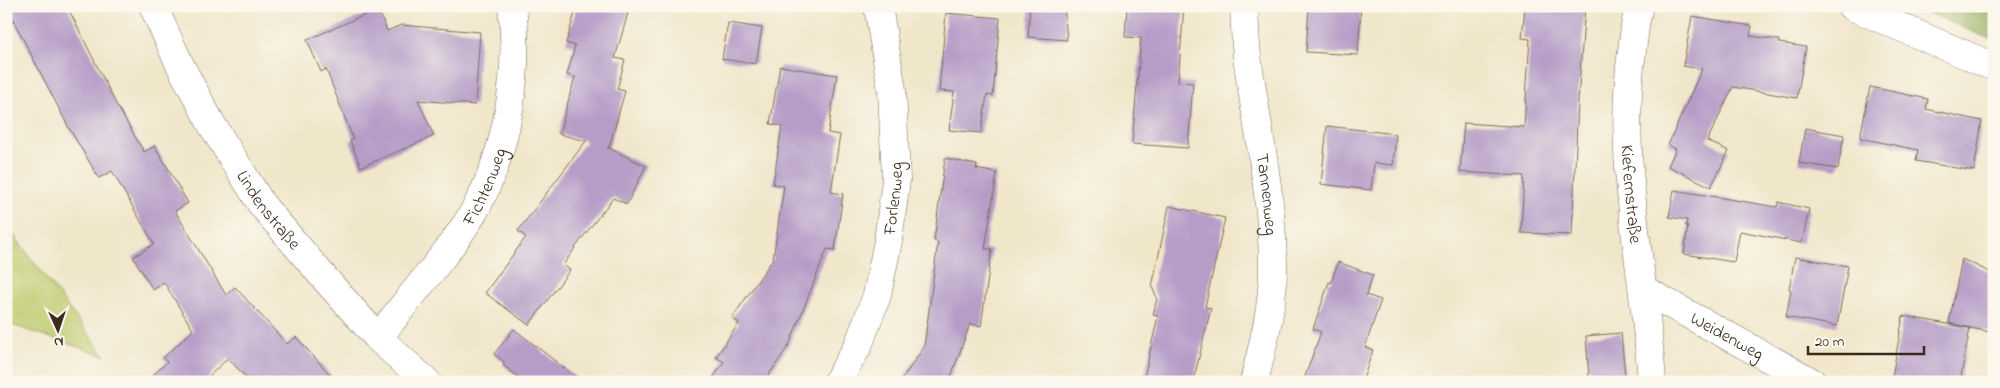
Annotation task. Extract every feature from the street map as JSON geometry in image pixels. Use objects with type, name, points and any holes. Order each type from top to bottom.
[{"type":"street","name":"Lindenstraße","points":[[153,6],[181,67],[212,125],[262,205],[378,338],[427,382]]},
{"type":"street","name":"Fichtenweg","points":[[378,338],[456,238],[476,206],[494,167],[507,118],[514,69],[512,6]]},
{"type":"street","name":"Forlenweg","points":[[837,382],[858,346],[877,295],[888,241],[896,180],[892,90],[878,6]]},
{"type":"street","name":"Tannenweg","points":[[1244,6],[1248,61],[1270,213],[1273,271],[1267,326],[1254,382]]},
{"type":"street","name":"Kiefernstraße","points":[[1639,6],[1629,71],[1626,130],[1629,189],[1644,290],[1652,382]]},
{"type":"street","points":[[1852,6],[1994,67]]},
{"type":"street","name":"Weidenweg","points":[[1644,290],[1812,382]]},
{"type":"green space","points":[[1912,6],[1994,6],[1994,41]]},
{"type":"green space","points":[[6,225],[105,356],[6,323]]},
{"type":"building","points":[[6,6],[67,6],[116,104],[144,152],[155,146],[188,203],[175,211],[226,295],[235,287],[287,344],[296,337],[337,382],[250,382],[228,358],[203,382],[145,382],[167,362],[163,358],[193,330],[164,282],[153,290],[133,257],[154,244],[112,171],[99,178],[69,128]]},
{"type":"building","points":[[577,6],[630,6],[615,58],[625,60],[617,89],[625,91],[609,148],[646,166],[627,204],[613,198],[583,237],[563,265],[570,270],[529,325],[485,293],[526,237],[518,231],[586,141],[559,134],[575,77],[567,75],[575,46],[566,43]]},
{"type":"building","points":[[1030,6],[1064,6],[1067,40],[1028,37]]},
{"type":"building","points":[[1127,6],[1184,6],[1178,82],[1193,83],[1188,148],[1132,144],[1141,38],[1125,37]]},
{"type":"building","points":[[1309,6],[1361,6],[1358,55],[1306,52]]},
{"type":"building","points":[[1525,6],[1585,6],[1578,101],[1572,235],[1521,233],[1524,176],[1460,172],[1464,123],[1524,127],[1530,39],[1522,38]]},
{"type":"building","points":[[378,9],[387,31],[401,25],[480,32],[475,105],[418,100],[434,136],[361,167],[350,141],[353,139],[326,69],[321,72],[307,40]]},
{"type":"building","points":[[946,13],[1000,18],[993,96],[987,95],[981,133],[949,130],[954,92],[939,91]]},
{"type":"building","points":[[1692,16],[1752,26],[1750,36],[1779,40],[1779,43],[1806,47],[1797,98],[1733,87],[1707,141],[1729,151],[1711,187],[1668,166],[1676,149],[1668,145],[1702,69],[1683,66]]},
{"type":"building","points":[[728,23],[762,28],[756,64],[722,59]]},
{"type":"building","points":[[780,66],[837,75],[828,133],[840,135],[831,192],[843,194],[835,250],[827,249],[789,345],[764,382],[710,382],[724,362],[716,357],[739,323],[732,318],[773,259],[784,186],[773,184],[782,126],[770,124]]},
{"type":"building","points":[[1870,87],[1928,99],[1926,109],[1982,121],[1974,171],[1916,161],[1918,150],[1860,138]]},
{"type":"building","points":[[1327,126],[1396,134],[1393,165],[1374,163],[1371,190],[1321,184]]},
{"type":"building","points":[[1805,128],[1844,135],[1838,169],[1799,163]]},
{"type":"building","points":[[945,158],[977,165],[976,169],[997,173],[985,249],[992,249],[981,326],[970,324],[949,382],[900,382],[924,347],[938,242],[934,241]]},
{"type":"building","points":[[1674,190],[1777,207],[1778,202],[1809,209],[1802,243],[1740,231],[1734,262],[1684,254],[1688,226],[1686,226],[1687,220],[1669,217]]},
{"type":"building","points":[[1169,206],[1225,218],[1205,307],[1211,308],[1193,382],[1143,382],[1158,316],[1153,315],[1157,298],[1152,287]]},
{"type":"building","points":[[1795,257],[1848,266],[1837,326],[1786,317]]},
{"type":"building","points":[[1962,259],[1994,274],[1994,333],[1949,323]]},
{"type":"building","points":[[1338,262],[1373,275],[1366,295],[1381,300],[1365,347],[1373,350],[1362,382],[1303,382],[1321,332],[1313,329]]},
{"type":"building","points":[[1903,316],[1970,328],[1960,382],[1920,382],[1892,377]]},
{"type":"building","points":[[514,329],[582,382],[524,382],[503,365],[505,363],[494,354]]},
{"type":"building","points":[[1621,333],[1625,376],[1589,378],[1586,336]]}]
